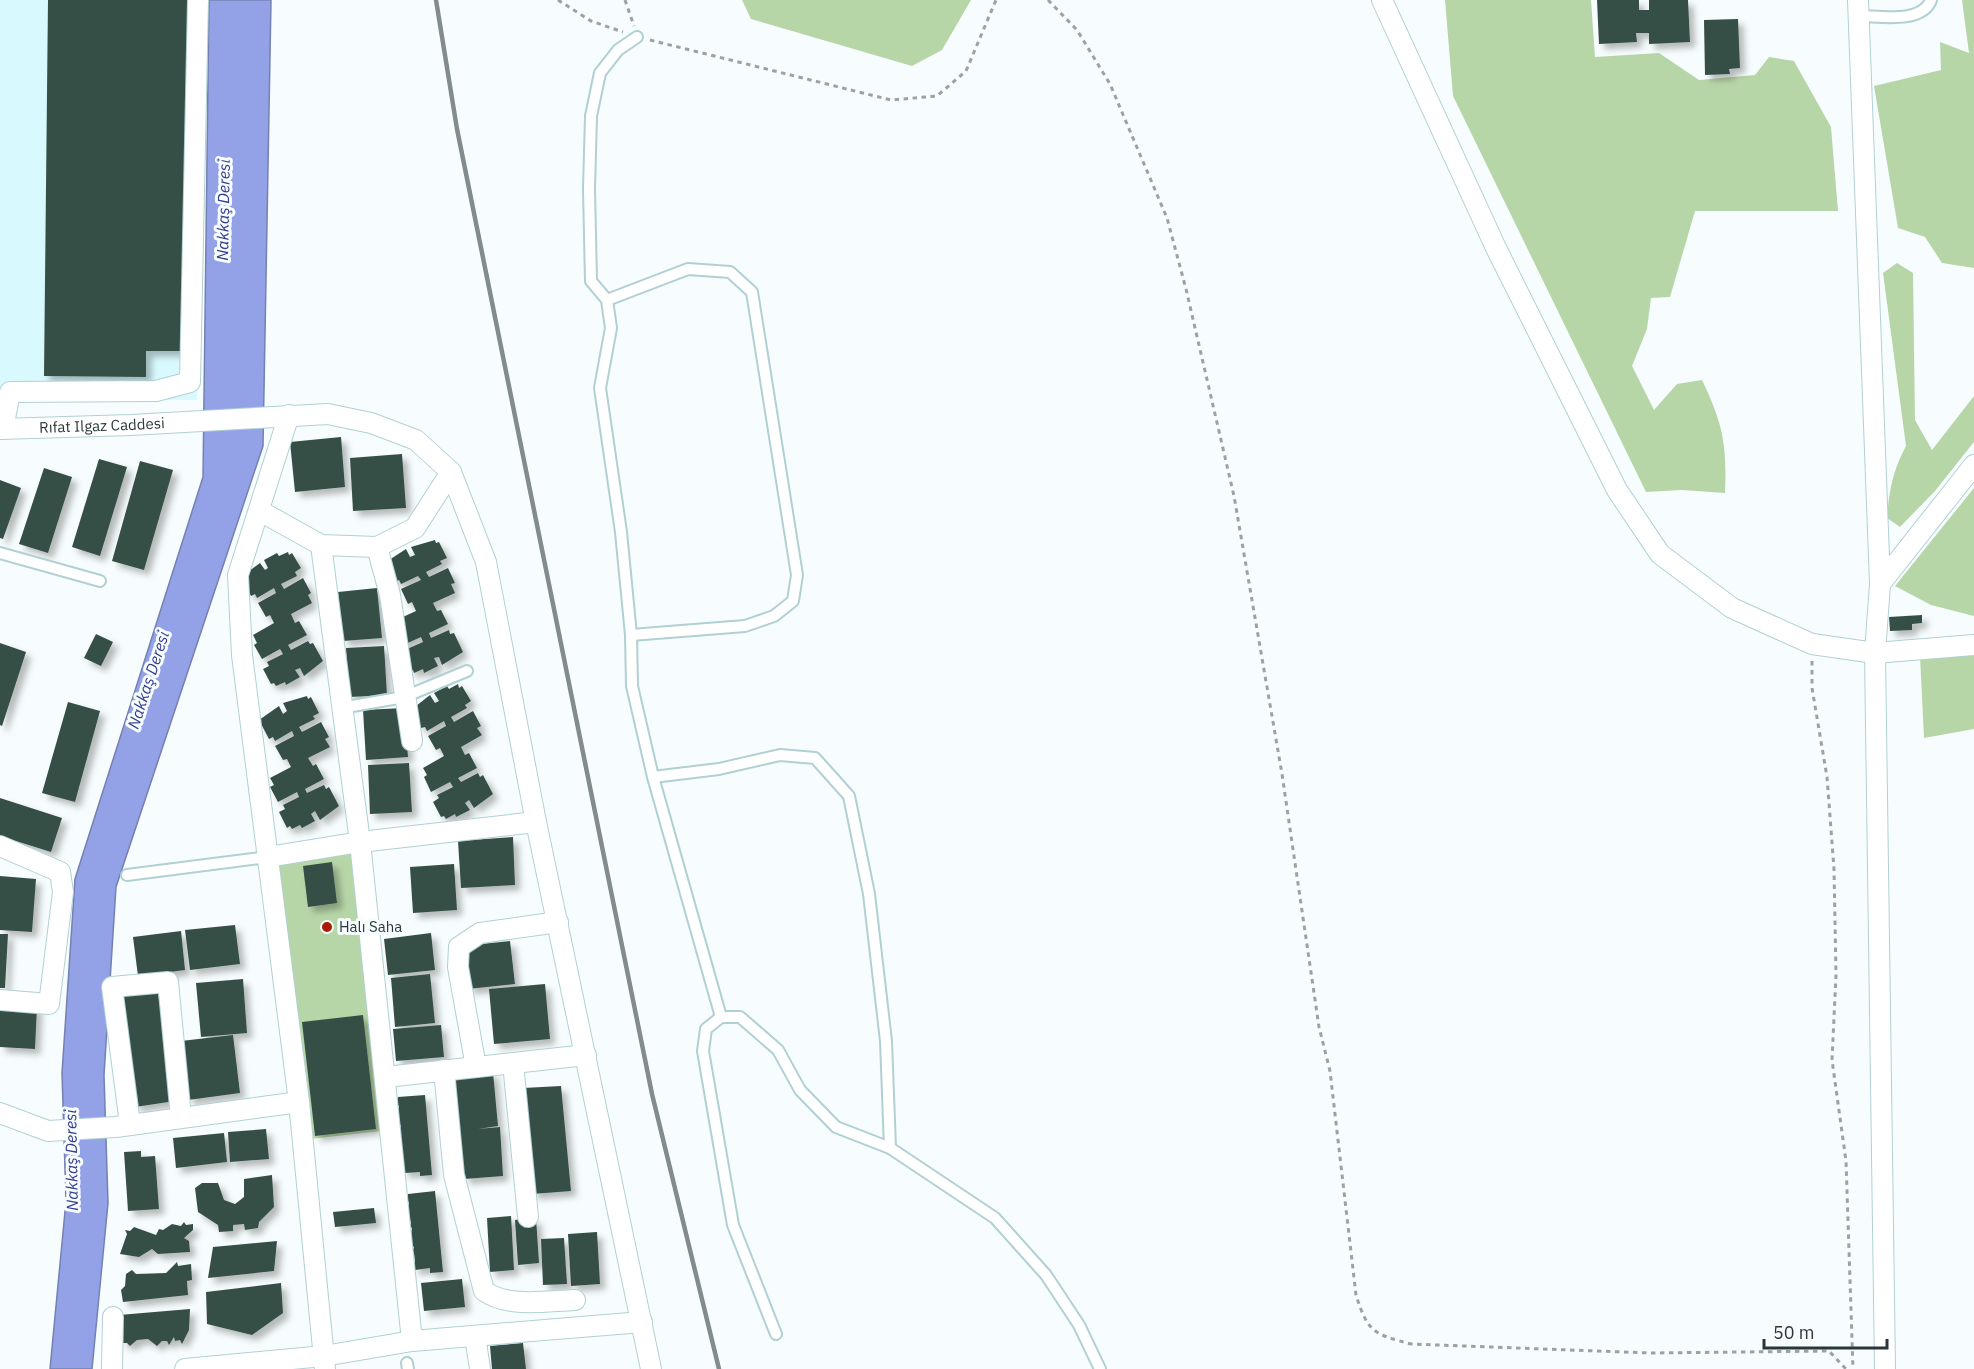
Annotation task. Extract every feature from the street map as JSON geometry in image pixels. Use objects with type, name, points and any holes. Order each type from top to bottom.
[{"type":"street","points":[[2,429],[10,392],[156,391],[190,382],[198,0]]},
{"type":"street","points":[[1382,0],[1496,248],[1617,490],[1660,554],[1732,608],[1812,644],[1875,653],[1974,645]]},
{"type":"street","points":[[1859,8],[1880,584],[1875,653],[1885,1369]]},
{"type":"street","points":[[324,1362],[299,1102],[242,655],[238,574],[289,415],[328,414],[371,423],[416,440],[452,472],[486,562],[536,822],[651,1369]]},
{"type":"street","name":"Rıfat Ilgaz Caddesi","points":[[2,429],[289,415]]},
{"type":"street","points":[[1880,584],[1974,465]]},
{"type":"street","points":[[260,511],[321,545],[377,547],[415,528],[452,472]]},
{"type":"street","points":[[321,545],[360,842],[412,1341]]},
{"type":"street","points":[[377,547],[390,595],[412,741]]},
{"type":"street","points":[[268,857],[360,842],[536,822]]},
{"type":"street","points":[[0,846],[60,872],[63,892],[49,1004],[0,1000]]},
{"type":"street","points":[[476,1067],[458,967],[459,947],[480,933],[558,922]]},
{"type":"street","points":[[123,1125],[112,987],[168,982],[181,1117]]},
{"type":"street","points":[[386,1077],[586,1055]]},
{"type":"street","points":[[513,1063],[528,1216]]},
{"type":"street","points":[[444,1070],[454,1174],[484,1291],[495,1299],[507,1302],[575,1300]]},
{"type":"street","points":[[0,1113],[48,1131],[123,1125],[299,1102]]},
{"type":"street","points":[[112,1369],[113,1317]]},
{"type":"street","points":[[185,1369],[324,1362],[412,1341],[642,1322]]},
{"type":"street","points":[[475,1336],[480,1369]]},
{"type":"lane","points":[[1859,8],[1914,16],[1929,7],[1931,0]]},
{"type":"lane","points":[[637,37],[618,50],[600,73],[591,116],[589,189],[591,281],[607,300],[612,328],[600,388],[621,532],[631,635],[632,686],[653,777],[721,1017]]},
{"type":"lane","points":[[607,300],[688,269],[730,272],[752,292],[797,575],[793,601],[774,616],[745,626],[631,635]]},
{"type":"lane","points":[[0,553],[100,581]]},
{"type":"lane","points":[[341,708],[404,697],[467,672]]},
{"type":"lane","points":[[653,777],[719,769],[780,755],[815,758],[849,796],[869,894],[886,1041],[890,1148]]},
{"type":"lane","points":[[128,875],[268,857]]},
{"type":"lane","points":[[776,1334],[733,1225],[703,1051],[706,1029],[721,1017],[740,1017],[778,1050],[800,1090],[836,1127],[890,1148],[995,1218],[1046,1275],[1079,1325],[1100,1369]]},
{"type":"path","points":[[558,0],[591,21],[637,37],[891,100],[937,96],[966,71],[996,0]]},
{"type":"path","points":[[625,0],[637,37]]},
{"type":"path","points":[[1048,0],[1077,30],[1110,84],[1167,218],[1188,300],[1234,496],[1282,774],[1319,1027],[1330,1071],[1356,1295],[1364,1323],[1382,1336],[1411,1344],[1650,1353],[1829,1351],[1846,1369]]},
{"type":"path","points":[[1812,644],[1812,688],[1827,777],[1834,869],[1836,975],[1832,1060],[1846,1161],[1853,1369]]},
{"type":"shaded area","points":[[0,0],[206,0],[197,400],[0,401]]},
{"type":"green space","points":[[742,0],[971,0],[942,50],[912,66],[751,19]]},
{"type":"green space","points":[[1445,0],[1591,0],[1595,57],[1659,53],[1699,80],[1755,75],[1769,57],[1794,61],[1831,127],[1838,211],[1695,211],[1670,297],[1651,298],[1647,329],[1632,366],[1654,410],[1677,384],[1702,380],[1715,409],[1722,435],[1725,493],[1682,490],[1646,492],[1453,96]]},
{"type":"green space","points":[[1962,0],[1974,0],[1974,268],[1942,263],[1925,237],[1898,228],[1874,86],[1941,70],[1940,42],[1969,53]]},
{"type":"green space","points":[[1897,263],[1913,273],[1915,420],[1932,450],[1974,396],[1974,442],[1935,491],[1900,527],[1887,518],[1892,481],[1906,446],[1883,273]]},
{"type":"green space","points":[[1974,488],[1974,616],[1931,605],[1895,586]]},
{"type":"green space","points":[[1974,653],[1974,729],[1924,738],[1920,656]]},
{"type":"green space","name":"Halı Saha","points":[[361,853],[390,1130],[310,1139],[304,1107],[278,857]]},
{"type":"water","name":"Nakkaş Deresi","points":[[209,0],[271,0],[263,446],[116,887],[104,1075],[108,1203],[92,1369],[50,1369],[66,1201],[62,1073],[75,879],[203,477]]},
{"type":"building","points":[[48,0],[192,0],[189,351],[146,351],[146,377],[44,376]]},
{"type":"building","points":[[1597,0],[1639,0],[1639,10],[1649,10],[1649,0],[1688,0],[1690,42],[1649,44],[1649,33],[1636,33],[1637,42],[1599,44]]},
{"type":"building","points":[[1738,19],[1740,68],[1729,69],[1730,74],[1705,75],[1704,20]]},
{"type":"building","points":[[341,437],[345,487],[295,492],[290,442]]},
{"type":"building","points":[[402,454],[406,508],[353,511],[350,458]]},
{"type":"building","points":[[99,459],[127,467],[100,556],[72,547]]},
{"type":"building","points":[[140,461],[173,470],[144,570],[112,561]]},
{"type":"building","points":[[44,468],[72,477],[48,553],[19,544]]},
{"type":"building","points":[[0,480],[21,488],[3,539],[0,538]]},
{"type":"building","points":[[435,540],[436,543],[439,542],[447,558],[440,561],[442,564],[426,572],[429,577],[448,568],[455,583],[451,584],[455,593],[433,603],[437,611],[441,610],[448,624],[429,633],[431,638],[449,630],[450,634],[454,633],[463,652],[442,665],[439,657],[434,658],[438,666],[424,673],[423,669],[414,673],[413,670],[409,671],[407,649],[423,642],[421,637],[401,646],[394,621],[416,611],[412,602],[408,604],[401,589],[421,580],[418,576],[401,584],[399,580],[395,582],[386,562],[406,549],[410,557],[415,555],[411,547]]},
{"type":"building","points":[[288,552],[289,555],[292,553],[301,568],[295,572],[297,576],[281,584],[284,589],[303,578],[311,593],[308,595],[312,603],[291,614],[295,623],[299,621],[307,635],[288,645],[291,650],[308,641],[310,644],[313,643],[323,661],[304,676],[300,668],[295,670],[300,677],[286,685],[285,682],[276,686],[274,683],[271,684],[263,669],[269,666],[267,662],[283,654],[280,649],[262,659],[254,645],[257,643],[253,635],[274,623],[270,615],[266,617],[258,603],[276,593],[274,588],[257,598],[255,594],[251,596],[241,577],[260,563],[265,570],[268,568],[264,560],[277,553],[279,556]]},
{"type":"building","points":[[377,588],[382,638],[343,641],[338,592]]},
{"type":"building","points":[[1922,615],[1922,623],[1912,624],[1912,630],[1890,631],[1889,617]]},
{"type":"building","points":[[96,634],[113,642],[101,666],[84,658]]},
{"type":"building","points":[[0,643],[26,652],[2,726],[0,725]]},
{"type":"building","points":[[384,646],[387,695],[349,697],[346,648]]},
{"type":"building","points":[[458,684],[459,688],[462,686],[471,701],[465,705],[467,708],[451,717],[454,722],[473,711],[481,726],[477,728],[482,735],[461,747],[465,755],[469,753],[477,768],[458,778],[461,782],[478,773],[480,777],[483,775],[493,794],[474,808],[469,800],[465,803],[470,810],[446,819],[444,816],[441,817],[433,802],[439,798],[437,795],[453,787],[450,782],[431,792],[424,777],[427,775],[423,768],[444,756],[440,748],[436,750],[428,736],[446,726],[444,721],[427,731],[425,727],[421,728],[411,710],[430,695],[435,703],[439,701],[434,693],[447,686],[449,689]]},
{"type":"building","points":[[307,696],[308,699],[311,697],[319,713],[313,716],[315,719],[299,727],[302,732],[321,722],[329,737],[325,739],[330,747],[308,758],[313,766],[316,764],[324,779],[305,789],[307,793],[324,785],[326,789],[329,787],[339,806],[320,820],[315,811],[311,814],[315,821],[302,828],[300,825],[292,829],[290,826],[287,828],[279,812],[285,809],[283,805],[299,797],[297,792],[278,802],[270,787],[274,785],[270,778],[291,767],[287,759],[283,760],[275,746],[294,736],[292,731],[275,741],[273,737],[269,739],[259,720],[279,706],[283,714],[287,711],[283,703]]},
{"type":"building","points":[[68,702],[100,711],[75,802],[42,793]]},
{"type":"building","points":[[404,708],[408,757],[366,760],[363,710]]},
{"type":"building","points":[[409,763],[412,812],[370,814],[368,765]]},
{"type":"building","points":[[0,798],[62,818],[51,852],[0,836]]},
{"type":"building","points":[[513,837],[515,885],[461,888],[458,841]]},
{"type":"building","points":[[332,862],[337,903],[308,907],[303,866]]},
{"type":"building","points":[[454,864],[457,910],[413,913],[410,867]]},
{"type":"building","points":[[0,876],[36,879],[32,932],[0,930]]},
{"type":"building","points":[[235,925],[240,964],[190,970],[185,930]]},
{"type":"building","points":[[181,931],[185,970],[138,976],[133,937]]},
{"type":"building","points":[[431,933],[435,970],[388,975],[384,939]]},
{"type":"building","points":[[0,934],[8,934],[5,988],[0,988]]},
{"type":"building","points":[[510,941],[515,984],[468,989],[463,946]]},
{"type":"building","points":[[430,974],[435,1023],[395,1027],[391,978]]},
{"type":"building","points":[[243,979],[247,1033],[201,1037],[196,983]]},
{"type":"building","points":[[545,984],[550,1039],[494,1044],[489,989]]},
{"type":"building","points":[[157,987],[175,1101],[135,1107],[118,993]]},
{"type":"building","points":[[0,1004],[37,1006],[35,1049],[0,1047]]},
{"type":"building","points":[[363,1015],[376,1129],[315,1136],[302,1022]]},
{"type":"building","points":[[441,1025],[444,1057],[396,1061],[393,1029]]},
{"type":"building","points":[[233,1035],[240,1093],[188,1100],[181,1041]]},
{"type":"building","points":[[493,1072],[498,1126],[478,1129],[500,1127],[503,1176],[464,1179],[454,1075]]},
{"type":"building","points":[[561,1086],[571,1191],[532,1194],[523,1088]]},
{"type":"building","points":[[425,1095],[432,1175],[420,1176],[420,1172],[405,1173],[401,1167],[404,1165],[403,1156],[400,1154],[403,1152],[400,1142],[401,1132],[398,1129],[401,1127],[397,1116],[399,1106],[396,1104],[398,1097]]},
{"type":"building","points":[[266,1129],[269,1159],[230,1162],[228,1132]]},
{"type":"building","points":[[224,1133],[227,1162],[176,1168],[173,1138]]},
{"type":"building","points":[[141,1151],[141,1157],[155,1156],[159,1209],[128,1211],[124,1152]]},
{"type":"building","points":[[272,1175],[274,1207],[259,1222],[258,1228],[245,1230],[244,1224],[233,1225],[233,1231],[219,1232],[218,1225],[198,1212],[195,1188],[202,1183],[218,1183],[224,1200],[235,1204],[244,1197],[244,1179]]},
{"type":"building","points":[[435,1191],[443,1272],[430,1273],[430,1268],[415,1270],[412,1264],[415,1262],[414,1253],[411,1251],[414,1248],[410,1239],[412,1228],[408,1226],[411,1223],[408,1213],[409,1202],[406,1201],[408,1194]]},
{"type":"building","points":[[374,1208],[376,1223],[335,1227],[333,1212]]},
{"type":"building","points":[[511,1216],[514,1270],[490,1272],[487,1218]]},
{"type":"building","points":[[536,1218],[539,1263],[518,1265],[515,1220]]},
{"type":"building","points":[[184,1222],[186,1225],[193,1224],[193,1230],[184,1238],[189,1241],[190,1252],[158,1254],[152,1249],[139,1257],[120,1254],[127,1234],[125,1230],[130,1231],[134,1227],[156,1235],[159,1229],[163,1230],[172,1224],[181,1226]]},
{"type":"building","points":[[597,1232],[600,1284],[571,1286],[568,1234]]},
{"type":"building","points":[[564,1238],[567,1284],[543,1285],[541,1239]]},
{"type":"building","points":[[277,1241],[274,1271],[208,1278],[213,1247]]},
{"type":"building","points":[[177,1262],[178,1266],[191,1264],[192,1280],[187,1281],[188,1295],[123,1302],[121,1290],[125,1286],[126,1274],[132,1270],[136,1274],[166,1273]]},
{"type":"building","points":[[462,1279],[465,1307],[424,1311],[421,1283]]},
{"type":"building","points":[[281,1283],[283,1313],[252,1335],[207,1324],[206,1292]]},
{"type":"building","points":[[190,1309],[189,1330],[182,1344],[180,1340],[175,1341],[174,1337],[169,1345],[167,1341],[162,1341],[157,1346],[148,1339],[137,1340],[130,1346],[122,1343],[119,1315]]},
{"type":"building","points":[[523,1343],[526,1369],[492,1369],[490,1346]]},
{"type":"railway","points":[[436,0],[457,129],[652,1094],[719,1369]]},
{"type":"place","name":"Halı Saha","points":[[327,927]]}]
